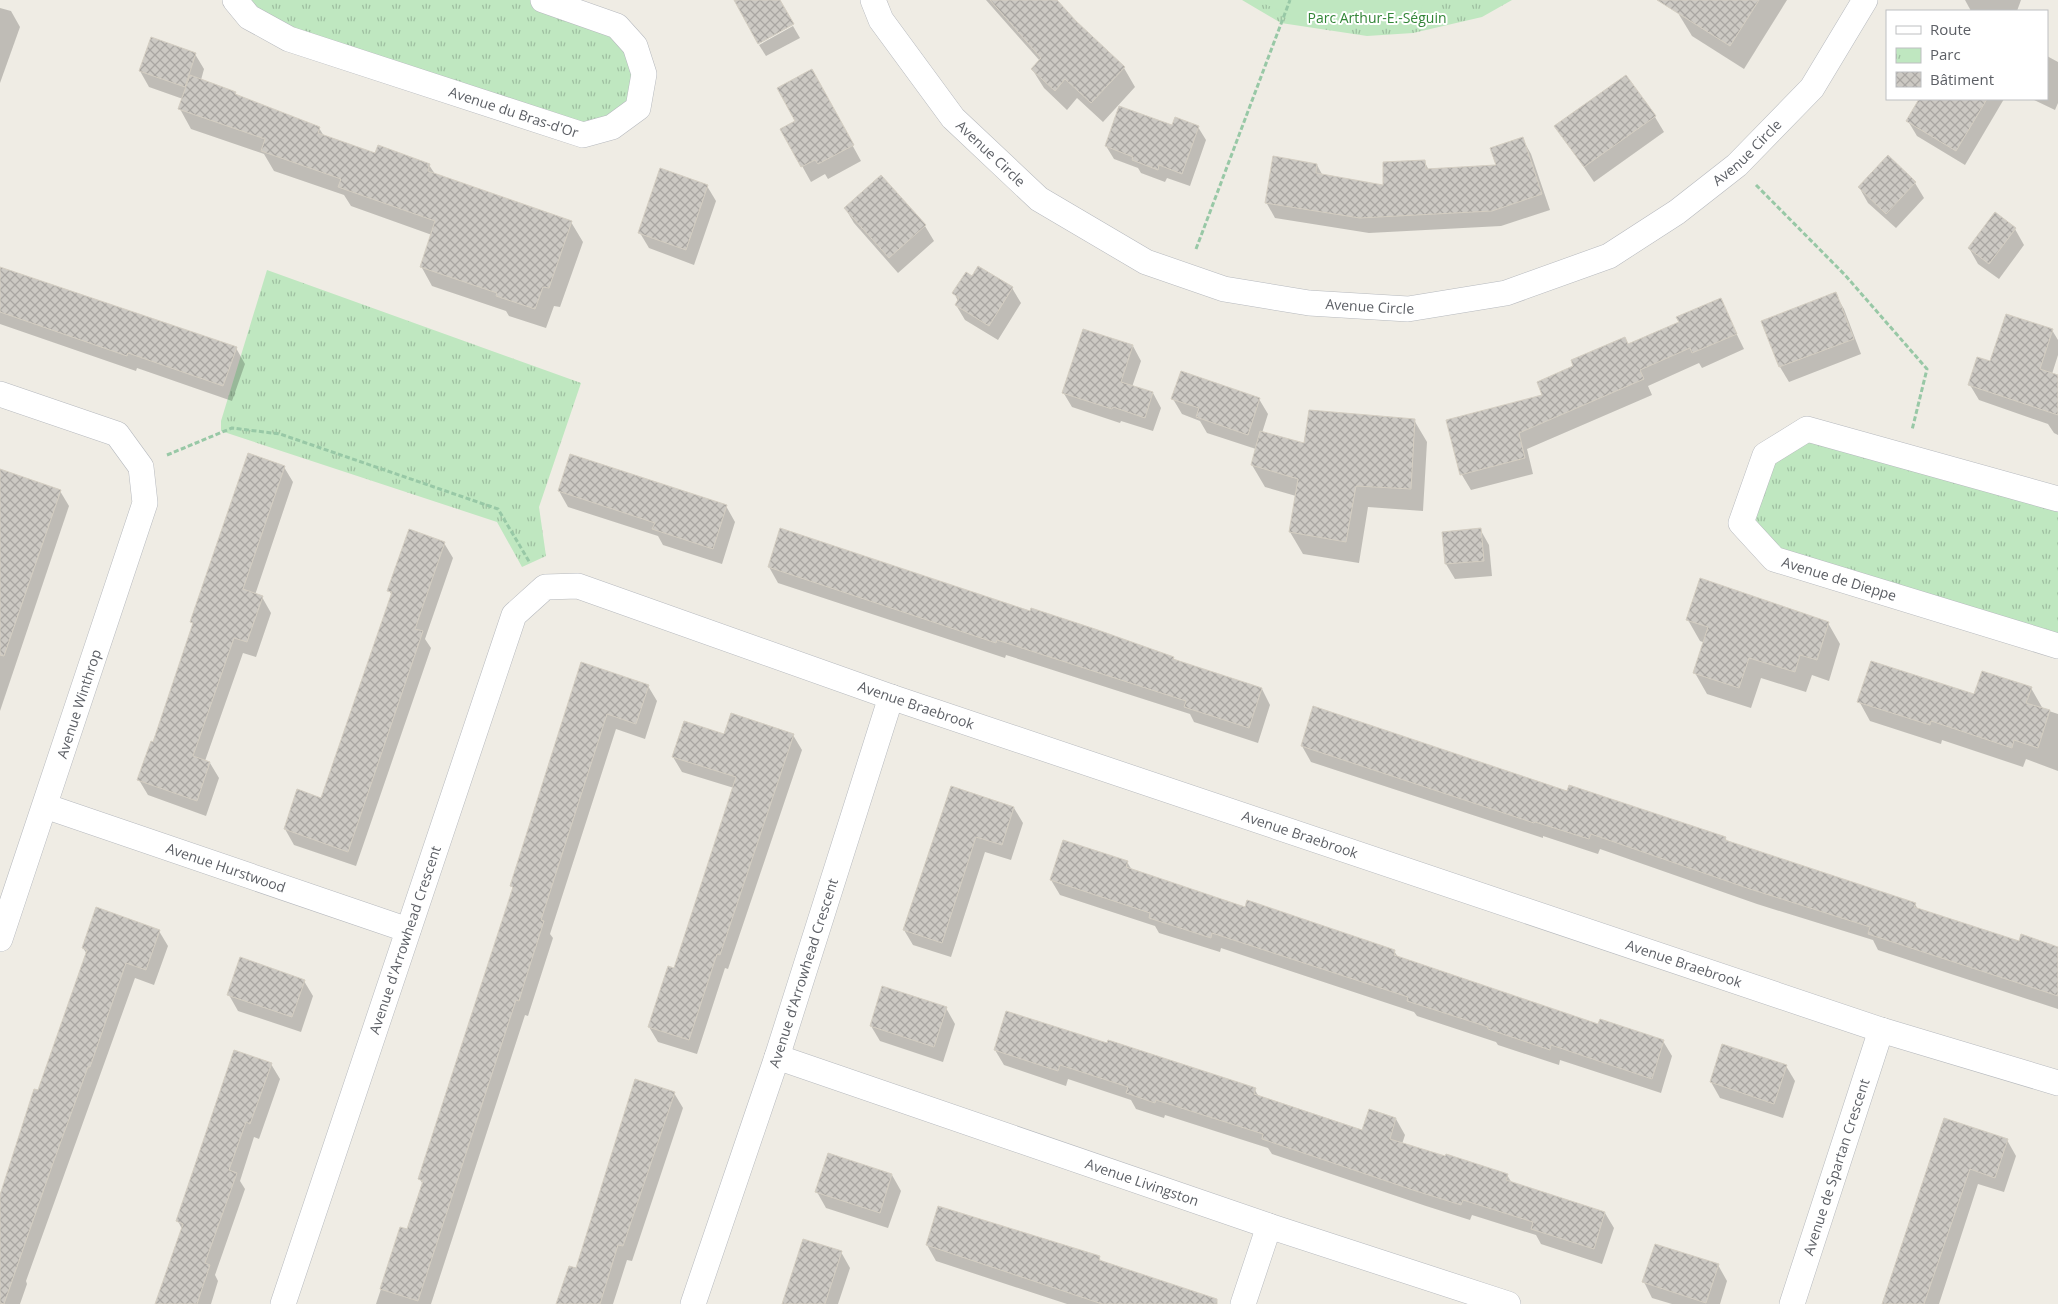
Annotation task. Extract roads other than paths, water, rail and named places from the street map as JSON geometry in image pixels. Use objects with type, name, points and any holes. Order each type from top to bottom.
[{"type":"street","name":"Avenue du Bras-d'Or","points":[[235,0],[249,17],[288,39],[583,135],[612,127],[638,108],[644,74],[635,46],[617,26],[543,0]]},
{"type":"street","name":"Avenue Circle","points":[[873,0],[881,20],[953,118],[1039,199],[1146,262],[1224,289],[1309,303],[1408,309],[1506,293],[1609,256],[1677,212],[1737,165],[1812,88],[1865,0]]},
{"type":"street","name":"Avenue Winthrop","points":[[0,394],[117,434],[141,466],[145,503],[0,939]]},
{"type":"street","name":"Avenue de Dieppe","points":[[2058,499],[1807,429],[1765,454],[1741,523],[1774,559],[2058,646]]},
{"type":"street","name":"Avenue Braebrook","points":[[544,588],[578,586],[891,697],[1881,1030],[2058,1083]]},
{"type":"street","name":"Avenue d'Arrowhead Crescent","points":[[283,1304],[514,615],[544,588]]},
{"type":"street","name":"Avenue d'Arrowhead Crescent","points":[[693,1304],[777,1057],[891,697]]},
{"type":"street","name":"Avenue Hurstwood","points":[[45,806],[408,930]]},
{"type":"street","name":"Avenue de Spartan Crescent","points":[[1792,1304],[1881,1030]]},
{"type":"street","name":"Avenue Livingston","points":[[777,1057],[1269,1226],[1508,1304]]},
{"type":"street","points":[[1243,1304],[1269,1226]]},
{"type":"park label","name":"Parc Arthur-E.-Séguin","points":[[1377,18]]}]
